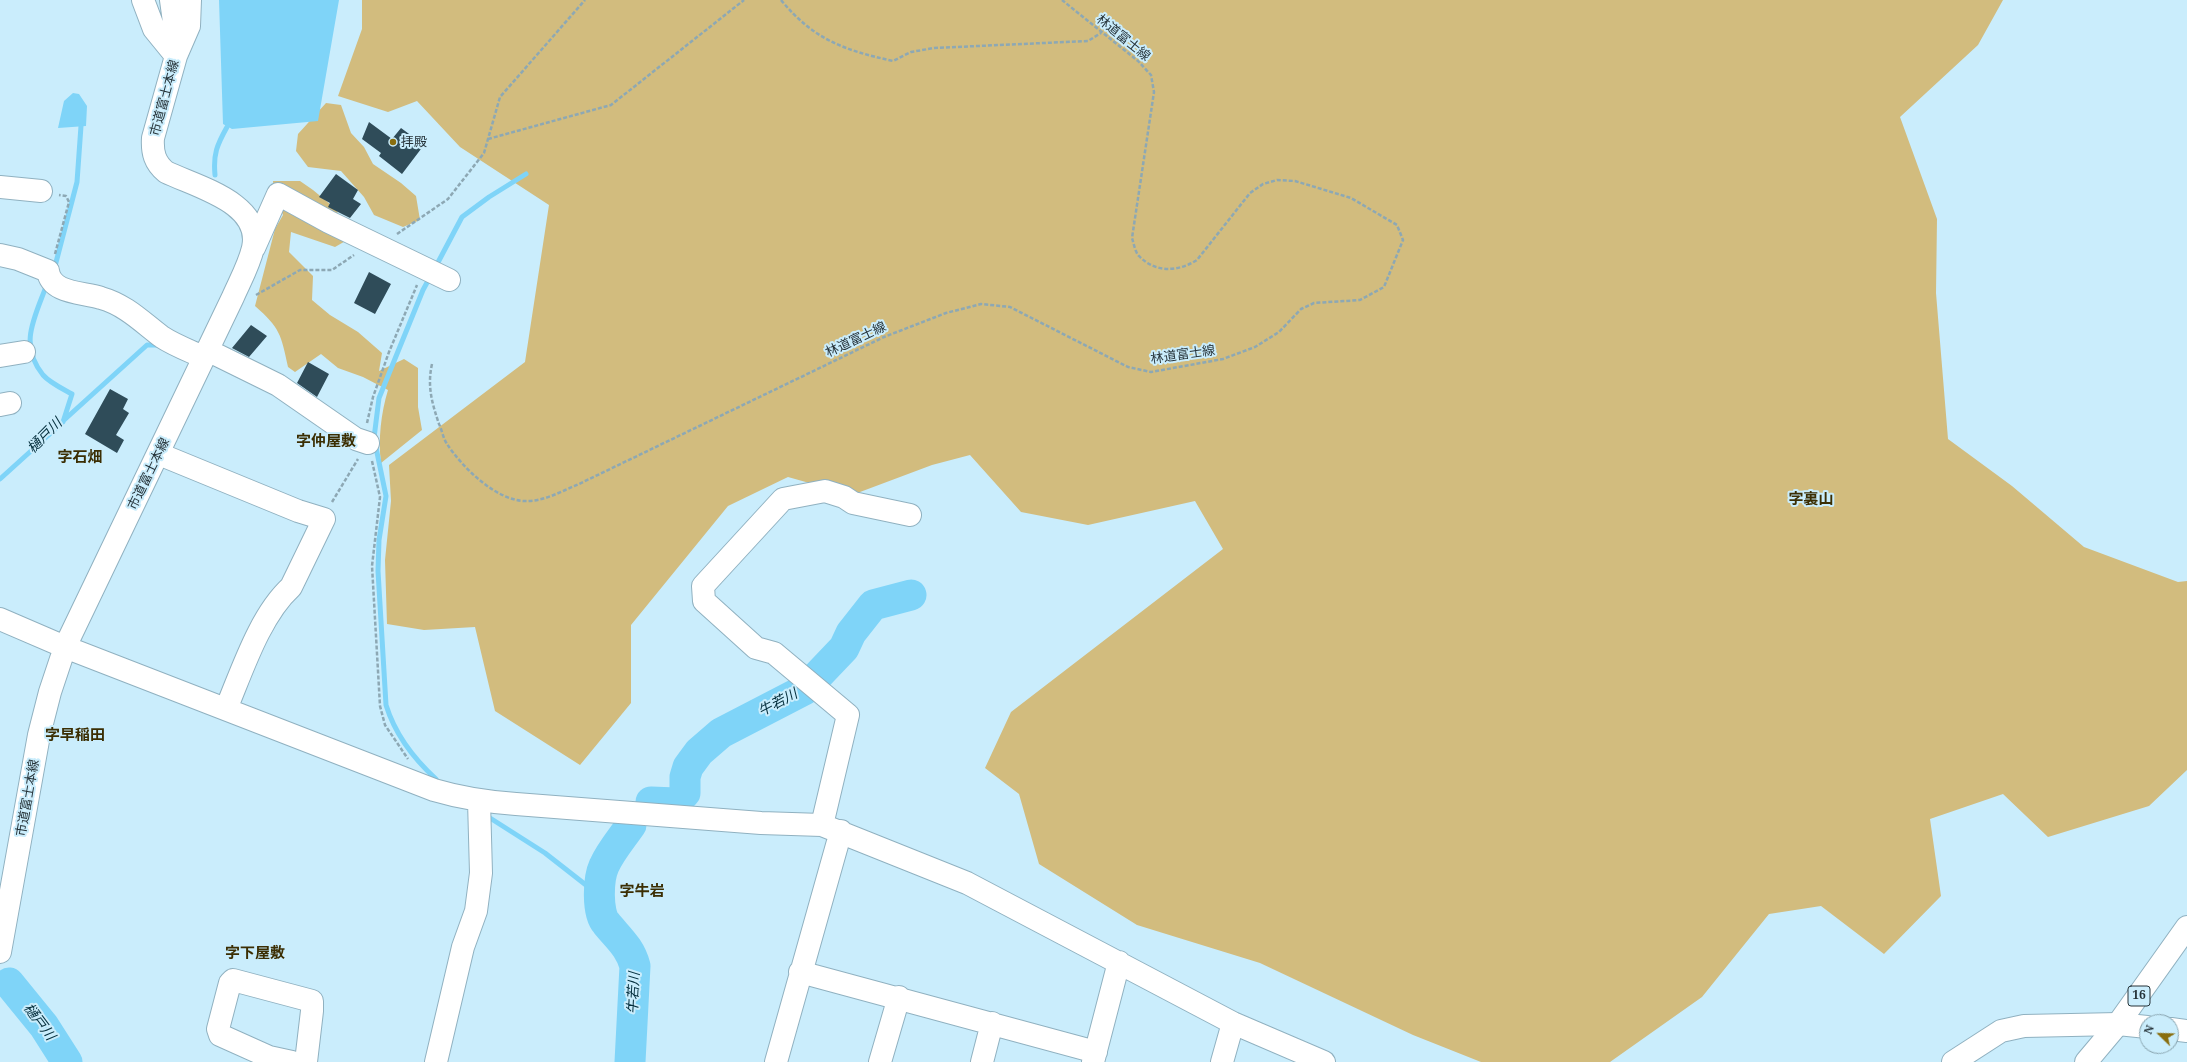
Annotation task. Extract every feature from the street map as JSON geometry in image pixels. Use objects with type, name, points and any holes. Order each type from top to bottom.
[{"type":"street","points":[[143,0],[154,29],[177,54]]},
{"type":"street","name":"市道富士本線","points":[[171,0],[177,54]]},
{"type":"street","name":"市道富士本線","points":[[0,952],[39,735],[50,692],[66,647],[233,297],[251,254],[254,230],[250,220],[242,210],[230,202],[166,172],[159,166],[152,149],[153,138],[177,54],[189,26],[190,0]]},
{"type":"street","points":[[0,187],[41,191]]},
{"type":"street","points":[[251,254],[278,194],[433,276]]},
{"type":"street","points":[[0,255],[18,259],[48,271],[48,276],[55,285],[61,289],[101,298],[124,306],[163,338],[278,385],[356,440],[368,443]]},
{"type":"street","points":[[0,356],[24,352]]},
{"type":"street","points":[[159,454],[298,511],[324,519],[291,587],[284,593],[258,634],[226,709]]},
{"type":"street","points":[[776,1062],[800,972],[831,828],[848,715],[801,674],[774,653],[756,648],[704,601],[703,586],[783,499],[825,491],[844,497],[853,503],[910,514]]},
{"type":"street","points":[[0,619],[66,647],[434,790],[479,801],[831,828],[967,882],[1233,1023],[1324,1062]]},
{"type":"street","points":[[436,1062],[463,947],[476,911],[481,873],[479,801]]},
{"type":"street","name":"16","points":[[2086,1062],[2118,1024],[2187,927]]},
{"type":"street","points":[[800,972],[899,997],[992,1023],[1094,1057],[1119,962]]},
{"type":"street","points":[[292,1062],[269,1058],[220,1035],[218,1029],[230,983],[234,980],[312,1001],[306,1062]]},
{"type":"street","points":[[880,1062],[899,997]]},
{"type":"street","points":[[982,1062],[992,1023]]},
{"type":"street","points":[[1222,1062],[1233,1023]]},
{"type":"street","points":[[1953,1062],[2001,1031],[2024,1026],[2118,1024],[2139,1026]]},
{"type":"path","points":[[233,297],[249,299],[300,270],[332,270],[376,245],[448,199],[484,153],[500,98],[585,0]]},
{"type":"path","points":[[488,140],[612,105],[744,0]]},
{"type":"path","points":[[781,0],[798,20],[818,34],[854,53],[893,61],[911,52],[934,48],[1088,41],[1101,33]]},
{"type":"path","name":"林道富士線","points":[[432,364],[429,378],[430,398],[446,443],[470,472],[500,496],[526,501],[549,497],[579,484],[884,337],[946,312],[981,304],[1010,307],[1128,366],[1151,372],[1223,359],[1255,347],[1279,332],[1301,309],[1314,303],[1360,300],[1384,287],[1403,240],[1397,225],[1351,198],[1295,181],[1277,180],[1263,184],[1250,193],[1197,260],[1186,266],[1155,268],[1138,255],[1132,238],[1154,92],[1151,75],[1138,61],[1101,33],[1062,0]]},
{"type":"path","points":[[41,191],[66,196],[68,202],[60,235],[48,271]]},
{"type":"path","points":[[412,781],[415,768],[386,724],[380,706],[372,566],[380,497],[365,431],[373,397],[389,352],[417,286],[433,276]]},
{"type":"path","points":[[324,519],[338,488],[368,443]]},
{"type":"shaded area","points":[[362,0],[2003,0],[1978,45],[1900,117],[1937,219],[1936,293],[1948,439],[2012,486],[2084,547],[2178,582],[2187,581],[2187,770],[2149,806],[2048,837],[2003,794],[1930,819],[1941,896],[1884,954],[1821,906],[1769,914],[1702,997],[1610,1062],[1481,1062],[1413,1035],[1260,963],[1137,925],[1039,864],[1019,794],[985,768],[1011,712],[1223,549],[1195,501],[1088,525],[1021,512],[970,455],[932,465],[852,495],[788,477],[728,506],[631,625],[631,703],[580,765],[495,711],[475,627],[424,630],[387,624],[385,560],[391,501],[389,465],[525,362],[549,205],[460,147],[417,101],[388,112],[338,96],[362,29]]},
{"type":"shaded area","points":[[326,103],[341,105],[351,133],[364,147],[373,164],[401,183],[416,196],[420,220],[403,227],[374,215],[364,197],[341,171],[308,167],[296,151],[298,134]]},
{"type":"shaded area","points":[[273,181],[300,181],[313,190],[336,209],[349,239],[335,247],[291,232],[289,252],[313,276],[312,300],[330,315],[358,332],[382,353],[379,371],[404,359],[418,368],[418,407],[422,430],[381,463],[381,426],[388,390],[363,377],[338,368],[321,354],[295,372],[288,367],[281,339],[275,326],[255,306],[275,229],[283,215],[274,194]]},
{"type":"water","points":[[219,0],[339,0],[318,121],[232,129],[223,124]]},
{"type":"water","points":[[73,93],[79,94],[87,106],[86,126],[58,128],[64,101]]},
{"type":"building","name":"拝殿","points":[[369,122],[392,139],[401,128],[424,145],[402,174],[379,156],[381,153],[362,139]]},
{"type":"building","points":[[336,174],[358,190],[353,199],[361,204],[350,218],[328,207],[330,203],[319,197]]},
{"type":"building","points":[[369,272],[391,284],[375,314],[354,303]]},
{"type":"building","points":[[251,325],[267,336],[249,357],[232,348]]},
{"type":"building","points":[[308,362],[329,374],[317,397],[297,383]]},
{"type":"building","points":[[110,389],[128,399],[123,409],[129,413],[116,435],[124,440],[117,453],[85,434]]},
{"type":"waterway","name":"樋戸川","points":[[54,270],[77,182],[81,126]]},
{"type":"waterway","points":[[215,175],[216,150],[227,127]]},
{"type":"waterway","points":[[435,268],[462,217],[489,197],[526,174]]},
{"type":"waterway","points":[[430,277],[423,290],[379,398],[374,438],[386,496],[379,540],[378,571],[386,705],[390,716],[406,745],[420,763],[436,779]]},
{"type":"waterway","name":"樋戸川","points":[[0,479],[63,422],[72,394],[53,383],[43,375],[31,352],[31,330],[47,284]]},
{"type":"waterway","points":[[63,421],[147,345],[160,345]]},
{"type":"waterway","name":"牛若川","points":[[651,802],[676,803],[685,793],[685,777],[688,767],[699,752],[721,733],[804,690],[844,648],[851,633],[873,605],[911,595]]},
{"type":"waterway","points":[[490,818],[545,853],[600,896]]},
{"type":"waterway","name":"牛若川","points":[[630,1062],[635,966],[627,948],[603,918],[599,896],[604,866],[613,850],[631,825]]},
{"type":"waterway","name":"樋戸川","points":[[9,983],[44,1026],[67,1062]]},
{"type":"place","name":"拝殿","points":[[393,142]]},
{"type":"district","name":"字仲屋敷","points":[[326,442]]},
{"type":"district","name":"字石畑","points":[[80,458]]},
{"type":"district","name":"字裏山","points":[[1811,500]]},
{"type":"district","name":"字早稲田","points":[[75,736]]},
{"type":"district","name":"字牛岩","points":[[642,892]]},
{"type":"district","name":"字下屋敷","points":[[255,954]]}]
